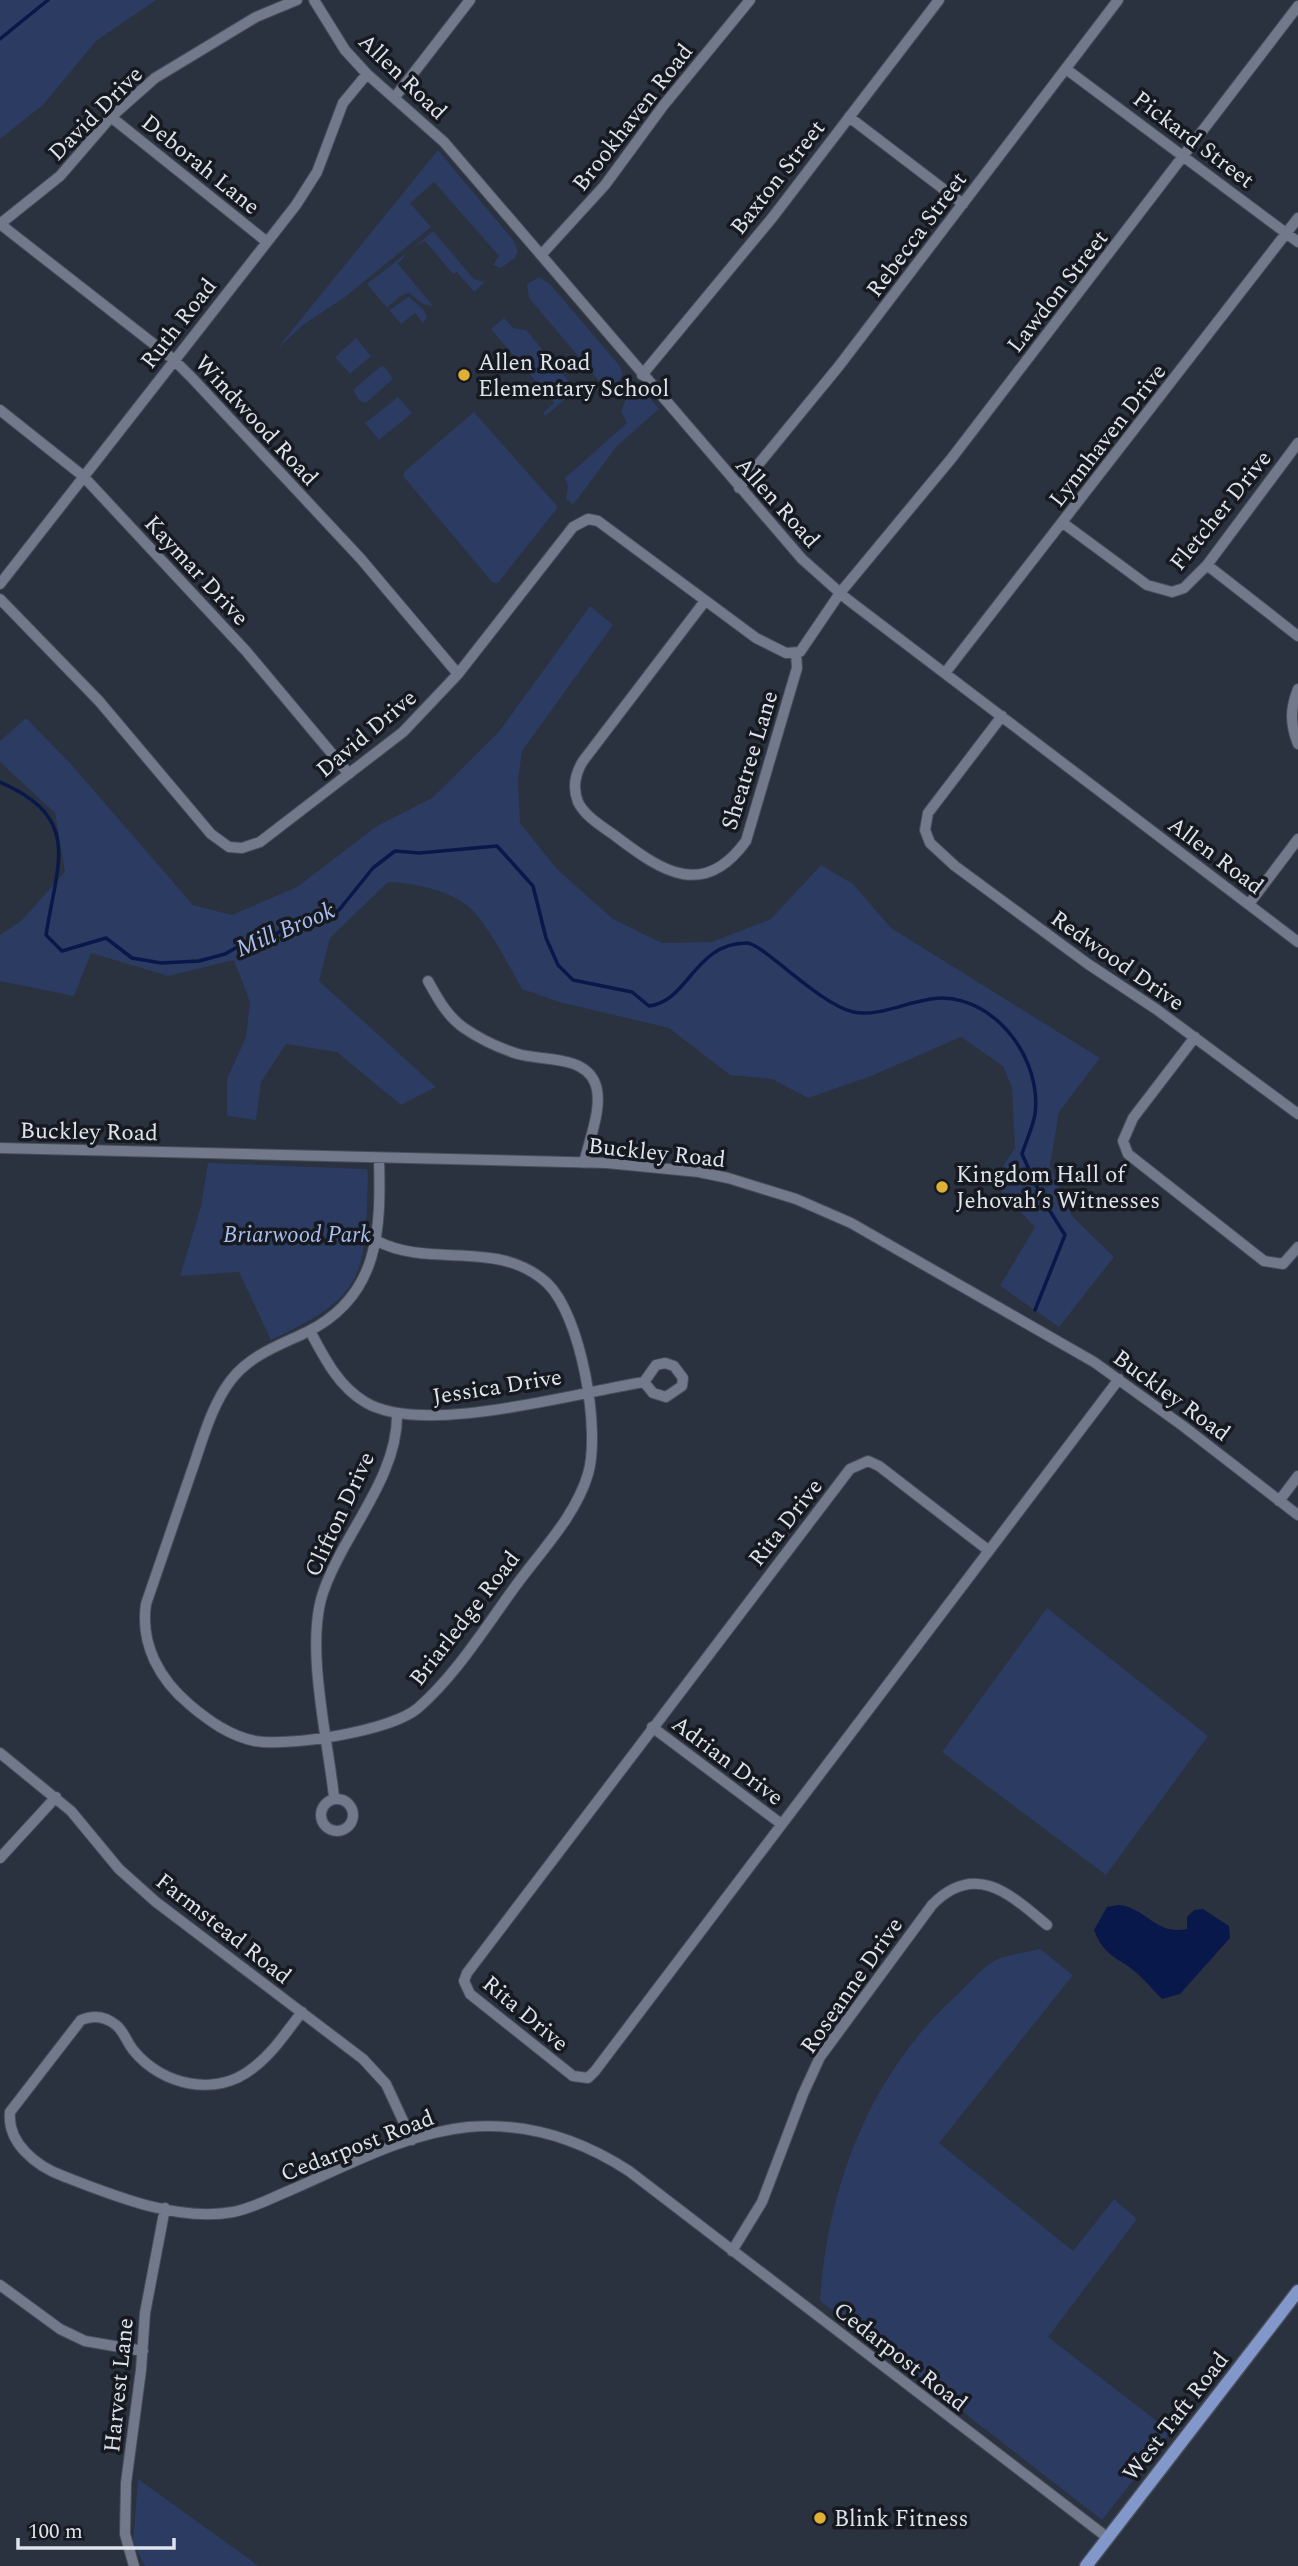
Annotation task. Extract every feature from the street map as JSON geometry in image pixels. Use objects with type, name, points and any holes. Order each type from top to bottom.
[{"type":"main road","name":"West Taft Road","points":[[1086,2566],[1298,2291]]},
{"type":"street","name":"David Drive","points":[[0,224],[60,176],[111,117],[155,78],[256,17],[297,0]]},
{"type":"street","name":"Allen Road","points":[[314,0],[345,50],[367,74],[444,142],[802,559],[839,593],[1298,942]]},
{"type":"street","points":[[395,97],[471,0]]},
{"type":"street","name":"Brookhaven Road","points":[[541,255],[605,185],[663,106],[750,0]]},
{"type":"street","name":"Baxton Street","points":[[642,375],[763,228],[939,0]]},
{"type":"street","name":"Rebecca Street","points":[[739,488],[839,366],[1118,0]]},
{"type":"street","name":"Lawdon Street","points":[[839,593],[951,459],[1298,6]]},
{"type":"street","name":"Pickard Street","points":[[1066,69],[1298,242]]},
{"type":"street","name":"Ruth Road","points":[[0,584],[173,359],[296,205],[317,172],[343,103],[367,74]]},
{"type":"street","name":"Deborah Lane","points":[[111,117],[267,242]]},
{"type":"street","points":[[849,117],[963,204]]},
{"type":"street","name":"Lynnhaven Drive","points":[[945,673],[1298,218]]},
{"type":"street","name":"Windwood Road","points":[[0,224],[173,359],[361,559],[458,674]]},
{"type":"street","name":"Kaymar Drive","points":[[0,410],[83,476],[246,651],[349,774]]},
{"type":"street","name":"Fletcher Drive","points":[[1063,523],[1147,585],[1160,591],[1172,592],[1184,588],[1207,565],[1298,443]]},
{"type":"street","name":"David Drive","points":[[0,599],[99,701],[211,834],[229,847],[242,848],[260,842],[403,732],[458,674],[573,527],[588,519],[598,521],[756,638],[786,653],[796,653]]},
{"type":"street","points":[[1207,565],[1298,636]]},
{"type":"street","points":[[796,653],[806,647],[839,593]]},
{"type":"street","name":"Sheatree Lane","points":[[705,601],[583,761],[574,782],[580,805],[656,866],[686,875],[701,874],[729,861],[746,841],[797,668],[796,653]]},
{"type":"street","points":[[1298,689],[1292,707],[1291,725],[1298,744]]},
{"type":"street","name":"Redwood Drive","points":[[1002,716],[928,813],[925,830],[930,843],[955,866],[1298,1114]]},
{"type":"street","points":[[1249,904],[1298,839]]},
{"type":"street","points":[[428,981],[446,1012],[463,1028],[518,1054],[579,1065],[588,1072],[596,1084],[598,1102],[584,1163]]},
{"type":"street","points":[[1195,1037],[1129,1125],[1123,1141],[1128,1154],[1264,1261],[1283,1264],[1298,1247]]},
{"type":"street","name":"Buckley Road","points":[[0,1148],[584,1163],[699,1172],[796,1199],[850,1223],[1027,1322],[1119,1379],[1298,1516]]},
{"type":"street","name":"Briarledge Road","points":[[377,1241],[405,1252],[484,1256],[529,1268],[560,1297],[573,1322],[584,1363],[592,1444],[589,1472],[579,1498],[466,1653],[442,1684],[416,1709],[400,1720],[382,1727],[284,1742],[254,1741],[208,1720],[163,1678],[152,1652],[145,1616],[218,1400],[232,1379],[249,1361],[328,1320],[356,1292],[368,1272],[377,1241],[379,1158]]},
{"type":"street","name":"Jessica Drive","points":[[310,1331],[339,1380],[363,1401],[397,1414],[450,1416],[644,1382]]},
{"type":"street","name":"Rita Drive","points":[[988,1550],[879,1466],[868,1461],[858,1463],[822,1504],[467,1973],[464,1981],[470,1994],[573,2076],[588,2078],[1119,1379]]},
{"type":"street","name":"Clifton Drive","points":[[334,1797],[318,1677],[317,1633],[323,1592],[380,1477],[394,1439],[397,1414]]},
{"type":"street","points":[[1279,1501],[1298,1476]]},
{"type":"street","name":"Adrian Drive","points":[[652,1727],[780,1823]]},
{"type":"street","name":"Farmstead Road","points":[[0,1753],[56,1797],[119,1869],[156,1902],[363,2059],[386,2084],[412,2140]]},
{"type":"street","points":[[0,1858],[56,1797]]},
{"type":"street","name":"Roseanne Drive","points":[[732,2251],[762,2202],[820,2057],[932,1905],[955,1887],[973,1883],[992,1885],[1012,1895],[1047,1925]]},
{"type":"street","name":"Cedarpost Road","points":[[302,2012],[267,2056],[250,2071],[211,2085],[171,2080],[155,2071],[133,2050],[115,2024],[103,2018],[89,2017],[72,2028],[10,2112],[9,2124],[17,2143],[56,2174],[96,2189],[165,2208],[207,2214],[248,2208],[412,2140],[445,2130],[504,2126],[578,2142],[629,2171],[1108,2538]]},
{"type":"street","name":"Harvest Lane","points":[[134,2566],[125,2534],[124,2504],[143,2351],[145,2313],[165,2208]]},
{"type":"street","points":[[0,2285],[60,2329],[86,2341],[143,2351]]},
{"type":"green space","points":[[0,0],[156,0],[96,41],[43,105],[0,139]]},
{"type":"green space","points":[[438,150],[514,241],[518,251],[515,258],[501,268],[493,265],[499,256],[434,182],[410,203],[431,227],[345,297],[303,325],[276,350]]},
{"type":"green space","points":[[433,231],[474,279],[485,282],[474,292],[457,272],[453,274],[425,241],[412,249]]},
{"type":"green space","points":[[408,252],[398,264],[434,307],[423,304],[409,293],[400,296],[387,308],[367,284]]},
{"type":"green space","points":[[539,277],[550,284],[619,365],[623,374],[616,385],[608,387],[600,382],[529,298],[527,284]]},
{"type":"green space","points":[[409,297],[424,310],[427,318],[423,323],[415,313],[401,324],[389,310]]},
{"type":"green space","points":[[504,318],[513,328],[526,330],[574,387],[573,393],[545,416],[543,413],[554,403],[491,329]]},
{"type":"green space","points":[[356,338],[371,356],[350,374],[335,357]]},
{"type":"green space","points":[[381,366],[385,367],[393,379],[366,403],[360,401],[353,390]]},
{"type":"green space","points":[[644,391],[659,409],[617,446],[573,505],[566,498],[568,487],[565,478],[627,423],[621,411],[626,399],[633,393]]},
{"type":"green space","points":[[398,397],[412,413],[379,440],[365,423]]},
{"type":"green space","points":[[474,412],[558,507],[498,583],[492,582],[403,476],[405,471]]},
{"type":"green space","points":[[590,606],[613,625],[522,751],[518,781],[520,823],[557,869],[613,919],[662,943],[712,942],[771,919],[821,865],[853,884],[891,928],[1100,1058],[1059,1112],[1050,1166],[1072,1216],[1114,1257],[1059,1327],[1000,1286],[1035,1227],[992,1182],[1015,1148],[1012,1088],[1003,1066],[961,1037],[871,1076],[808,1098],[772,1079],[730,1075],[669,1028],[559,1002],[522,989],[488,930],[465,904],[448,894],[428,888],[388,882],[330,938],[319,981],[436,1087],[401,1105],[337,1052],[286,1044],[261,1082],[256,1120],[227,1116],[227,1079],[246,1037],[250,1002],[234,960],[168,976],[91,953],[74,996],[0,981],[0,935],[21,921],[65,872],[55,813],[0,762],[0,741],[26,718],[70,763],[193,905],[232,915],[297,887],[377,826],[432,798],[498,733]]},
{"type":"green space","name":"Briarwood Park","points":[[208,1163],[366,1169],[367,1206],[362,1258],[355,1277],[344,1294],[327,1309],[271,1340],[239,1272],[180,1276],[201,1206]]},
{"type":"green space","points":[[1047,1608],[1208,1736],[1106,1875],[942,1752]]},
{"type":"green space","points":[[1040,1949],[1073,1975],[939,2143],[1073,2251],[1114,2199],[1137,2219],[1048,2337],[1171,2432],[1102,2520],[820,2301],[832,2215],[859,2134],[878,2095],[927,2025],[982,1970],[998,1959]]},
{"type":"green space","points":[[138,2479],[259,2566],[145,2566],[133,2544]]},
{"type":"shaded area","points":[[1119,1905],[1138,1911],[1159,1925],[1176,1930],[1187,1929],[1187,1917],[1194,1910],[1203,1909],[1229,1926],[1230,1938],[1180,1994],[1162,1999],[1135,1971],[1109,1953],[1098,1940],[1094,1930],[1107,1907]]},
{"type":"waterway","name":"Mill Brook","points":[[0,39],[48,0]]},
{"type":"waterway","name":"Mill Brook","points":[[0,782],[26,796],[44,811],[54,827],[58,864],[46,935],[62,951],[106,938],[132,958],[161,963],[199,961],[225,954],[255,937],[273,936],[298,919],[327,916],[339,910],[373,868],[395,851],[419,853],[497,846],[533,886],[546,938],[558,965],[573,980],[632,992],[649,1006],[663,1002],[674,994],[715,952],[747,943],[765,953],[824,998],[853,1012],[875,1012],[942,998],[962,1001],[981,1009],[998,1021],[1012,1036],[1031,1074],[1035,1114],[1022,1154],[1043,1200],[1065,1235],[1035,1310]]},
{"type":"place","name":"Allen Road Elementary School","points":[[464,375]]},
{"type":"place","name":"Kingdom Hall of Jehovah’s Witnesses","points":[[942,1187]]},
{"type":"place","name":"Blink Fitness","points":[[820,2518]]}]
